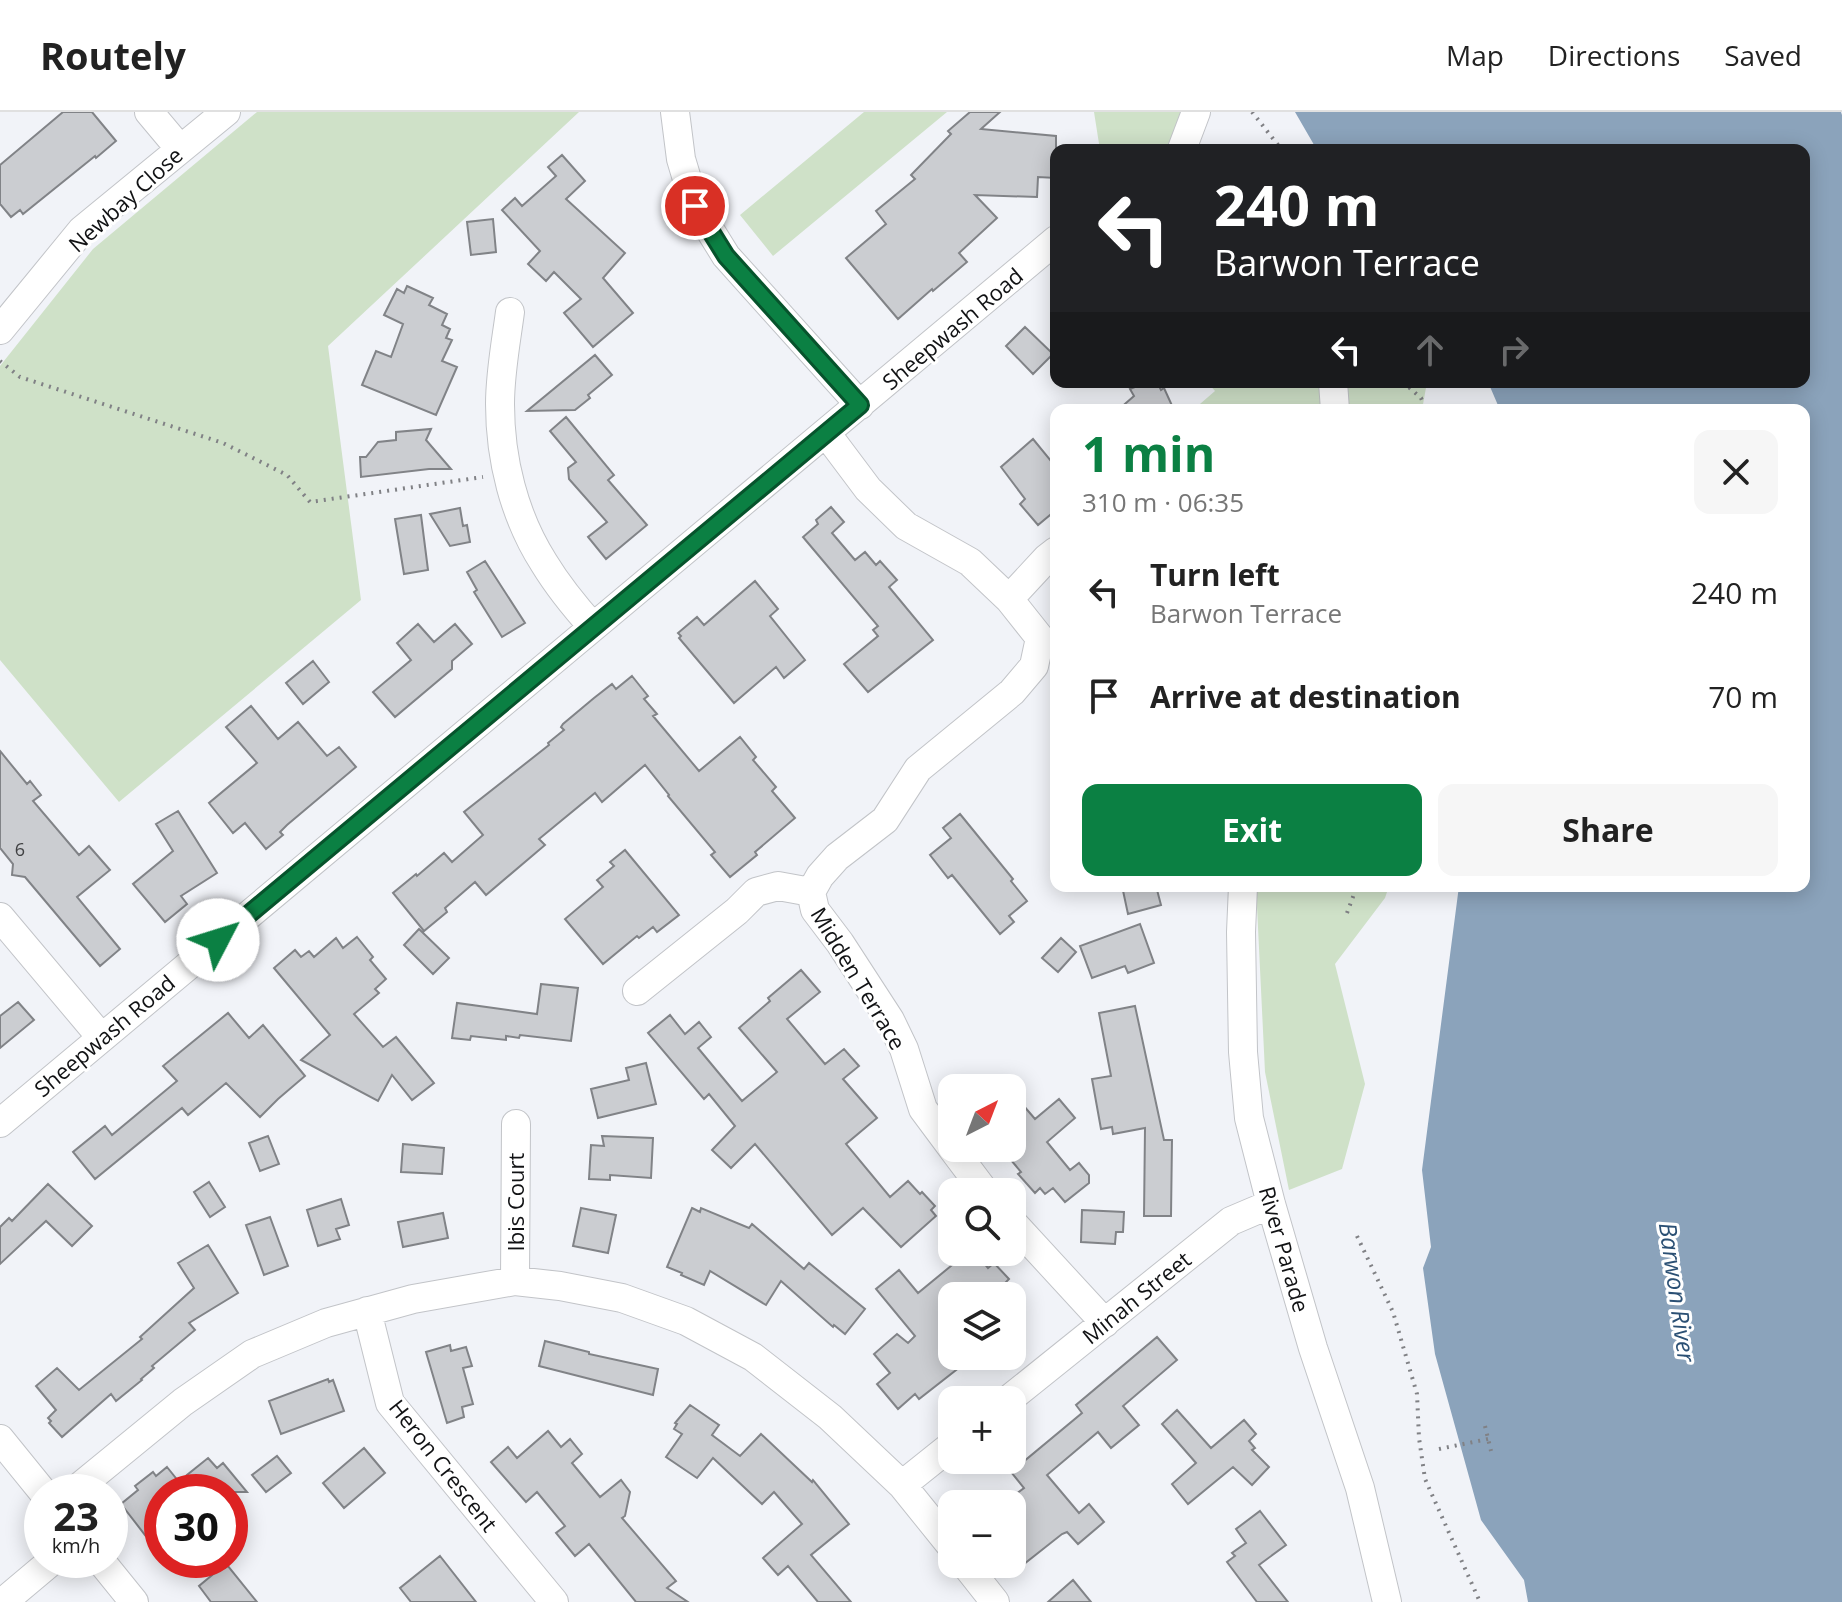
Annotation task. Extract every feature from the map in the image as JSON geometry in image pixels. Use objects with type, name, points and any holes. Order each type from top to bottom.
[{"type":"street","points":[[149,112],[180,149]]},
{"type":"street","name":"Newbay Close","points":[[0,330],[82,230],[226,112]]},
{"type":"street","points":[[675,112],[681,159],[695,206],[726,256],[860,405]]},
{"type":"street","points":[[1185,144],[1196,112]]},
{"type":"street","name":"Sheepwash Road","points":[[0,1123],[1050,245]]},
{"type":"street","points":[[510,312],[500,401],[501,438],[508,474],[522,522],[543,562],[593,627]]},
{"type":"street","name":"Midden Terrace","points":[[826,433],[868,489],[906,526],[970,562],[1009,599],[1040,638],[1034,666],[1012,692],[918,769],[885,820],[837,857],[811,892],[815,910],[890,1020],[904,1049],[923,1109],[938,1129]]},
{"type":"street","points":[[1009,599],[1050,556]]},
{"type":"street","name":"Midden Terrace","points":[[637,991],[737,911],[756,892],[778,886],[811,892]]},
{"type":"street","name":"River Parade","points":[[1243,892],[1243,1052],[1249,1118],[1313,1348],[1360,1488],[1387,1602]]},
{"type":"street","points":[[0,917],[101,1037]]},
{"type":"street","name":"Ibis Court","points":[[515,1281],[516,1124]]},
{"type":"street","name":"Minah Street","points":[[1026,1386],[1231,1221],[1271,1204]]},
{"type":"street","points":[[1026,1237],[1105,1323]]},
{"type":"street","points":[[95,1474],[183,1402],[252,1354],[326,1323],[367,1311],[413,1299],[515,1281],[622,1298],[686,1321],[753,1357],[830,1417],[902,1485],[938,1530]]},
{"type":"street","name":"Heron Crescent","points":[[367,1311],[390,1403],[554,1602]]},
{"type":"street","points":[[0,1439],[28,1474]]},
{"type":"street","points":[[902,1485],[938,1456]]},
{"type":"street","points":[[3,1602],[32,1578]]},
{"type":"street","points":[[115,1578],[134,1602]]},
{"type":"street","points":[[976,1578],[995,1602]]},
{"type":"path","points":[[1252,112],[1277,144]]},
{"type":"path","points":[[0,361],[20,377],[223,443],[287,475],[310,502],[508,474]]},
{"type":"path","points":[[1410,388],[1424,404]]},
{"type":"path","points":[[1347,913],[1355,892]]},
{"type":"path","points":[[1357,1236],[1393,1312],[1417,1394],[1425,1479],[1480,1602]]},
{"type":"path","points":[[1485,1426],[1491,1451]]},
{"type":"path","points":[[1439,1449],[1488,1439]]},
{"type":"green space","points":[[257,112],[579,112],[328,346],[361,600],[119,802],[0,660],[0,366],[93,249]]},
{"type":"green space","points":[[864,112],[947,112],[773,256],[740,215]]},
{"type":"green space","points":[[1094,112],[1182,112],[1187,144],[1099,144]]},
{"type":"green space","points":[[1212,388],[1426,388],[1423,404],[1200,404],[1215,391]]},
{"type":"green space","points":[[1256,892],[1387,892],[1335,964],[1365,1084],[1342,1169],[1289,1190],[1265,1072]]},
{"type":"water","name":"Barwon River","points":[[1295,112],[1841,112],[1842,1602],[1528,1602],[1524,1580],[1481,1520],[1435,1354],[1423,1268],[1431,1247],[1422,1170],[1458,892],[1810,892],[1810,404],[1497,404],[1491,388],[1810,388],[1810,144],[1314,144]]},
{"type":"building","points":[[63,112],[92,112],[116,141],[23,214],[20,210],[11,217],[0,204],[0,165]]},
{"type":"building","points":[[970,112],[1000,112],[981,129],[1056,136],[1056,144],[1050,144],[1050,178],[1038,177],[1037,197],[975,195],[997,218],[959,253],[967,262],[898,319],[846,258],[886,224],[876,211],[915,179],[911,175],[951,134],[948,131]]},
{"type":"building","points":[[562,155],[585,181],[566,199],[625,253],[603,278],[633,313],[593,347],[564,313],[581,299],[554,272],[546,281],[528,264],[540,251],[502,210],[515,198],[522,206],[556,176],[548,167]]},
{"type":"building","points":[[493,219],[496,252],[471,255],[467,222]]},
{"type":"building","points":[[407,286],[433,298],[429,305],[447,314],[442,325],[450,329],[446,338],[452,340],[442,361],[457,367],[436,415],[362,385],[376,351],[391,357],[403,324],[384,315],[397,289],[404,293]]},
{"type":"building","points":[[1025,327],[1050,351],[1050,357],[1033,374],[1006,346]]},
{"type":"building","points":[[595,355],[612,375],[588,395],[590,398],[575,410],[527,411]]},
{"type":"building","points":[[1164,388],[1171,404],[1125,404],[1134,396],[1130,389]]},
{"type":"building","points":[[566,417],[614,475],[608,480],[647,525],[606,559],[588,537],[607,522],[569,479],[568,468],[576,462],[550,431]]},
{"type":"building","points":[[431,429],[426,440],[451,469],[361,477],[360,457],[366,457],[378,442],[396,440],[396,432]]},
{"type":"building","points":[[1033,439],[1050,460],[1050,515],[1038,525],[1020,504],[1025,499],[1001,467]]},
{"type":"building","points":[[831,507],[844,522],[832,533],[855,560],[865,552],[876,565],[880,561],[897,580],[889,587],[933,640],[868,692],[844,664],[878,636],[873,630],[878,626],[803,537]]},
{"type":"building","points":[[460,508],[470,542],[450,546],[430,514]]},
{"type":"building","points":[[421,515],[428,570],[404,574],[395,519]]},
{"type":"building","points":[[485,561],[525,623],[502,637],[474,592],[477,590],[467,572]]},
{"type":"building","points":[[755,581],[778,609],[770,616],[805,660],[784,678],[776,667],[734,703],[678,633],[697,617],[704,625]]},
{"type":"building","points":[[418,624],[434,642],[455,624],[472,644],[452,661],[452,669],[395,717],[373,692],[411,660],[397,643]]},
{"type":"building","points":[[313,661],[329,682],[303,704],[286,683]]},
{"type":"building","points":[[632,676],[648,696],[644,699],[657,714],[653,716],[699,771],[740,737],[756,757],[753,760],[776,787],[772,791],[795,818],[730,877],[711,855],[715,852],[645,765],[602,802],[595,793],[539,839],[545,845],[486,895],[475,882],[424,931],[393,893],[444,853],[452,862],[483,835],[464,812],[549,745],[564,730],[561,727],[563,724],[594,698],[612,684],[616,689]]},
{"type":"building","points":[[251,706],[278,739],[298,722],[327,756],[339,747],[356,767],[287,825],[280,832],[283,835],[266,849],[245,823],[233,833],[209,803],[257,763],[226,727]]},
{"type":"building","points":[[0,751],[27,784],[30,781],[41,795],[33,801],[79,855],[89,846],[110,870],[77,897],[120,949],[100,966],[25,877],[12,875],[13,864],[0,848]]},
{"type":"building","points":[[178,811],[217,873],[181,896],[187,904],[165,922],[133,884],[173,851],[156,824]]},
{"type":"building","points":[[960,814],[1027,901],[1009,916],[1014,922],[1000,934],[952,875],[948,878],[930,855],[951,838],[943,828]]},
{"type":"building","points":[[625,850],[679,915],[657,932],[653,927],[639,938],[637,936],[603,964],[565,919],[603,887],[597,880],[614,866],[610,862]]},
{"type":"building","points":[[1123,892],[1158,892],[1161,905],[1128,914]]},
{"type":"building","points":[[1140,924],[1154,963],[1128,973],[1125,966],[1092,978],[1080,946]]},
{"type":"building","points":[[419,929],[449,958],[433,974],[404,945]]},
{"type":"building","points":[[357,937],[386,979],[375,989],[379,993],[354,1014],[383,1047],[396,1037],[434,1083],[412,1100],[392,1075],[378,1101],[301,1060],[330,1035],[274,968],[295,950],[301,957],[309,951],[314,957],[336,938],[343,948]]},
{"type":"building","points":[[1061,938],[1076,952],[1058,972],[1042,958]]},
{"type":"building","points":[[801,970],[820,992],[787,1019],[825,1064],[844,1049],[859,1066],[843,1079],[877,1118],[846,1144],[890,1197],[908,1181],[935,1206],[931,1210],[936,1216],[901,1247],[863,1208],[832,1235],[755,1144],[731,1168],[712,1150],[735,1126],[709,1094],[704,1099],[648,1033],[670,1015],[685,1034],[699,1022],[711,1037],[698,1048],[742,1101],[777,1072],[739,1028]]},
{"type":"building","points":[[541,984],[578,988],[571,1041],[520,1035],[519,1038],[506,1036],[506,1040],[471,1036],[470,1040],[452,1038],[457,1003],[537,1014]]},
{"type":"building","points":[[18,1002],[34,1020],[0,1048],[0,1016]]},
{"type":"building","points":[[1135,1006],[1164,1140],[1172,1140],[1171,1216],[1144,1216],[1145,1128],[1113,1134],[1112,1127],[1101,1129],[1092,1079],[1111,1076],[1099,1013]]},
{"type":"building","points":[[228,1013],[249,1038],[263,1025],[305,1076],[260,1117],[226,1083],[188,1115],[182,1108],[95,1179],[73,1152],[105,1126],[112,1135],[177,1081],[163,1066]]},
{"type":"building","points":[[646,1063],[656,1104],[598,1118],[591,1089],[629,1080],[626,1068]]},
{"type":"building","points":[[1059,1099],[1075,1118],[1047,1142],[1070,1170],[1079,1163],[1089,1175],[1089,1183],[1065,1202],[1053,1188],[1045,1194],[1040,1188],[1035,1193],[1026,1183],[1026,1178],[1018,1174],[1021,1172],[1013,1162],[1026,1162],[1026,1108],[1035,1119]]},
{"type":"building","points":[[268,1136],[279,1164],[260,1171],[249,1143]]},
{"type":"building","points":[[602,1136],[653,1138],[651,1178],[610,1175],[610,1180],[589,1179],[591,1145],[604,1146]]},
{"type":"building","points":[[403,1144],[444,1148],[442,1174],[401,1172]]},
{"type":"building","points":[[209,1182],[225,1207],[210,1217],[194,1192]]},
{"type":"building","points":[[48,1184],[92,1226],[72,1246],[46,1221],[0,1264],[0,1227],[9,1218],[12,1221]]},
{"type":"building","points":[[341,1199],[349,1225],[336,1229],[340,1239],[318,1246],[307,1210]]},
{"type":"building","points":[[581,1208],[616,1215],[608,1253],[573,1246]]},
{"type":"building","points":[[692,1208],[700,1212],[701,1208],[749,1228],[752,1224],[804,1269],[809,1263],[865,1309],[845,1334],[781,1281],[766,1305],[710,1271],[704,1285],[667,1267]]},
{"type":"building","points":[[1082,1210],[1124,1212],[1123,1232],[1116,1232],[1115,1244],[1081,1242]]},
{"type":"building","points":[[443,1213],[448,1238],[403,1247],[398,1222]]},
{"type":"building","points":[[270,1217],[288,1266],[264,1275],[246,1225]]},
{"type":"building","points":[[208,1245],[238,1293],[189,1323],[195,1330],[152,1366],[154,1368],[142,1380],[116,1401],[111,1394],[62,1437],[49,1423],[48,1418],[56,1410],[36,1386],[57,1368],[79,1390],[142,1339],[140,1337],[194,1288],[178,1263]]},
{"type":"building","points":[[951,1266],[997,1266],[1009,1279],[1006,1282],[938,1282],[938,1370],[956,1370],[919,1399],[915,1394],[898,1409],[877,1384],[890,1373],[874,1354],[897,1334],[908,1343],[915,1336],[876,1289],[899,1270],[918,1293]]},
{"type":"building","points":[[1157,1337],[1177,1360],[1123,1406],[1139,1425],[1111,1448],[1098,1432],[1047,1475],[1079,1513],[1089,1504],[1104,1522],[1078,1544],[1067,1532],[1062,1534],[1026,1562],[1026,1490],[1021,1490],[1024,1488],[1013,1474],[1026,1474],[1026,1460],[1082,1413],[1076,1405]]},
{"type":"building","points":[[545,1341],[658,1369],[653,1395],[539,1366]]},
{"type":"building","points":[[450,1345],[451,1351],[466,1347],[472,1366],[463,1368],[473,1404],[462,1407],[464,1417],[447,1423],[426,1352]]},
{"type":"building","points":[[328,1379],[329,1382],[333,1380],[344,1411],[281,1434],[269,1401]]},
{"type":"building","points":[[690,1405],[719,1425],[712,1435],[740,1456],[761,1434],[813,1480],[849,1524],[811,1555],[851,1602],[818,1602],[788,1566],[778,1575],[763,1558],[802,1524],[774,1492],[762,1504],[713,1458],[697,1478],[666,1457],[682,1434],[674,1429],[675,1423]]},
{"type":"building","points":[[1177,1410],[1211,1448],[1244,1420],[1256,1434],[1249,1441],[1255,1448],[1252,1450],[1269,1467],[1252,1485],[1233,1467],[1188,1504],[1172,1484],[1196,1463],[1162,1424]]},
{"type":"building","points":[[548,1431],[561,1447],[570,1439],[582,1454],[572,1463],[600,1497],[621,1480],[630,1492],[622,1518],[676,1581],[667,1588],[688,1602],[636,1602],[589,1544],[575,1556],[556,1533],[565,1526],[537,1492],[526,1502],[491,1462],[508,1447],[517,1458]]},
{"type":"building","points":[[364,1448],[385,1473],[344,1508],[323,1483]]},
{"type":"building","points":[[277,1456],[291,1473],[266,1492],[252,1475]]},
{"type":"building","points":[[208,1458],[217,1468],[223,1463],[232,1474],[188,1474]]},
{"type":"building","points":[[167,1467],[173,1474],[158,1474]]},
{"type":"building","points":[[144,1479],[144,1534],[128,1513],[128,1498],[138,1490],[135,1486]]},
{"type":"building","points":[[1260,1511],[1286,1545],[1259,1565],[1288,1602],[1257,1602],[1227,1562],[1235,1556],[1232,1553],[1246,1543],[1236,1529]]},
{"type":"building","points":[[440,1556],[476,1602],[411,1602],[400,1588]]},
{"type":"building","points":[[209,1578],[238,1578],[257,1602],[211,1602],[199,1586]]},
{"type":"building","points":[[1073,1580],[1091,1602],[1048,1602]]},
{"type":"route","points":[[218,940],[860,405],[726,256],[695,206]]}]
